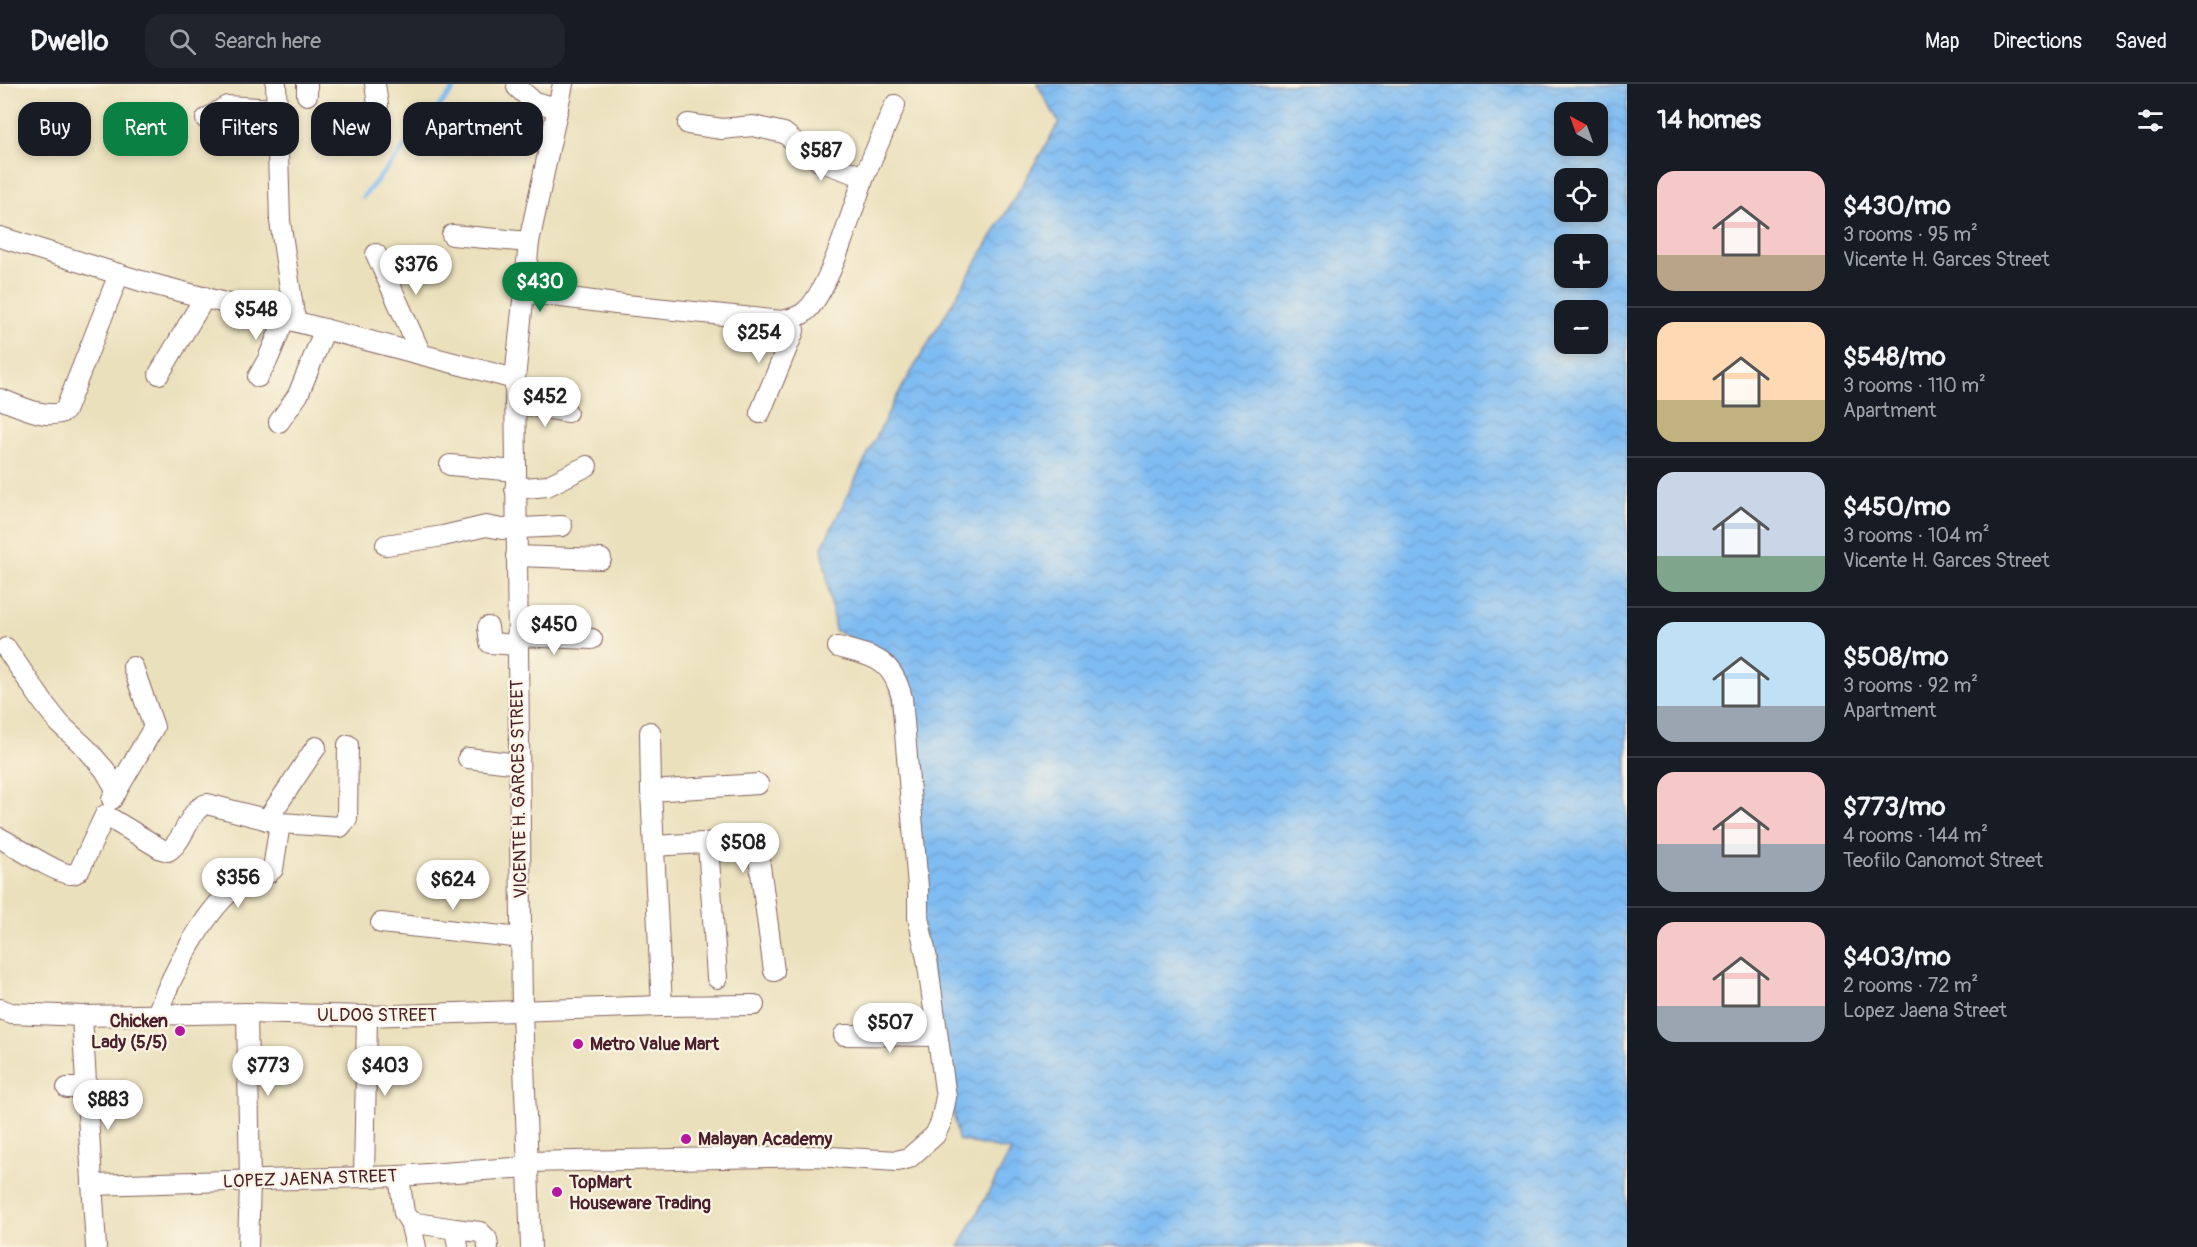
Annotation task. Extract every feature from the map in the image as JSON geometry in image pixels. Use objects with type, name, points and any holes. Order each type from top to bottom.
[{"type":"street","points":[[275,102],[276,84]]},
{"type":"street","points":[[375,84],[378,102]]},
{"type":"street","name":"VICENTE H. GARCES STREET","points":[[531,1247],[522,1011],[515,379],[529,242],[563,84]]},
{"type":"street","points":[[517,87],[534,102],[558,108]]},
{"type":"street","points":[[523,292],[628,306],[782,321],[801,315],[809,309],[821,291],[864,177],[895,105]]},
{"type":"street","points":[[688,124],[722,129],[753,126],[784,133],[819,161],[864,177]]},
{"type":"street","points":[[258,377],[290,320],[280,221],[277,156]]},
{"type":"street","points":[[452,235],[529,242]]},
{"type":"street","points":[[0,237],[119,274],[515,379]]},
{"type":"street","points":[[376,254],[421,354]]},
{"type":"street","points":[[0,399],[46,414],[58,416],[66,411],[119,274]]},
{"type":"street","points":[[159,374],[205,297]]},
{"type":"street","points":[[760,413],[794,331],[792,319]]},
{"type":"street","points":[[279,422],[298,395],[325,329]]},
{"type":"street","points":[[515,403],[567,412]]},
{"type":"street","points":[[450,465],[547,486],[586,466]]},
{"type":"street","points":[[386,545],[486,526],[516,528],[562,526]]},
{"type":"street","points":[[516,556],[601,558]]},
{"type":"street","points":[[488,627],[490,643],[517,640],[592,639]]},
{"type":"street","name":"LOPEZ JAENA STREET","points":[[92,1185],[399,1176],[528,1165],[816,1156],[897,1161],[909,1158],[924,1148],[935,1135],[941,1122],[946,1097],[927,959],[918,916],[918,887],[902,698],[898,682],[888,667],[878,658],[838,647]]},
{"type":"street","points":[[6,648],[45,705],[60,724],[86,748],[105,770],[117,791]]},
{"type":"street","points":[[0,838],[70,875],[76,874],[80,869],[117,791],[154,727],[133,667]]},
{"type":"street","points":[[650,732],[662,1006]]},
{"type":"street","points":[[105,815],[168,851],[177,844],[202,805],[207,804],[273,822],[337,828],[347,819],[348,745]]},
{"type":"street","points":[[157,1014],[170,982],[218,903],[242,882],[263,877],[273,869],[273,822],[316,747]]},
{"type":"street","points":[[468,758],[519,764]]},
{"type":"street","points":[[651,791],[758,784]]},
{"type":"street","points":[[654,846],[752,840],[757,843],[774,972]]},
{"type":"street","points":[[708,844],[717,978]]},
{"type":"street","points":[[381,923],[522,938]]},
{"type":"street","name":"ULDOG STREET","points":[[0,1009],[11,1012],[82,1016],[247,1013],[367,1017],[662,1006],[754,1005]]},
{"type":"street","points":[[247,1013],[250,1181],[248,1247]]},
{"type":"street","points":[[82,1016],[96,1247]]},
{"type":"street","points":[[364,1177],[367,1017]]},
{"type":"street","points":[[844,1035],[937,1036]]},
{"type":"street","points":[[67,1088],[86,1088]]},
{"type":"street","points":[[399,1176],[404,1213],[410,1222],[416,1247]]},
{"type":"street","points":[[410,1222],[456,1238],[480,1232],[487,1239],[488,1247]]},
{"type":"water","points":[[1037,84],[1627,84],[1627,1247],[959,1247],[1011,1151],[958,1140],[920,910],[918,825],[885,656],[835,630],[822,547],[894,401],[1059,123]]},
{"type":"waterway","points":[[363,197],[458,84]]},
{"type":"place","name":"Chicken Lady (5/5)","points":[[180,1031]]},
{"type":"place","name":"Metro Value Mart","points":[[578,1044]]},
{"type":"place","name":"Malayan Academy","points":[[686,1139]]},
{"type":"place","name":"TopMart Houseware Trading","points":[[557,1192]]}]
